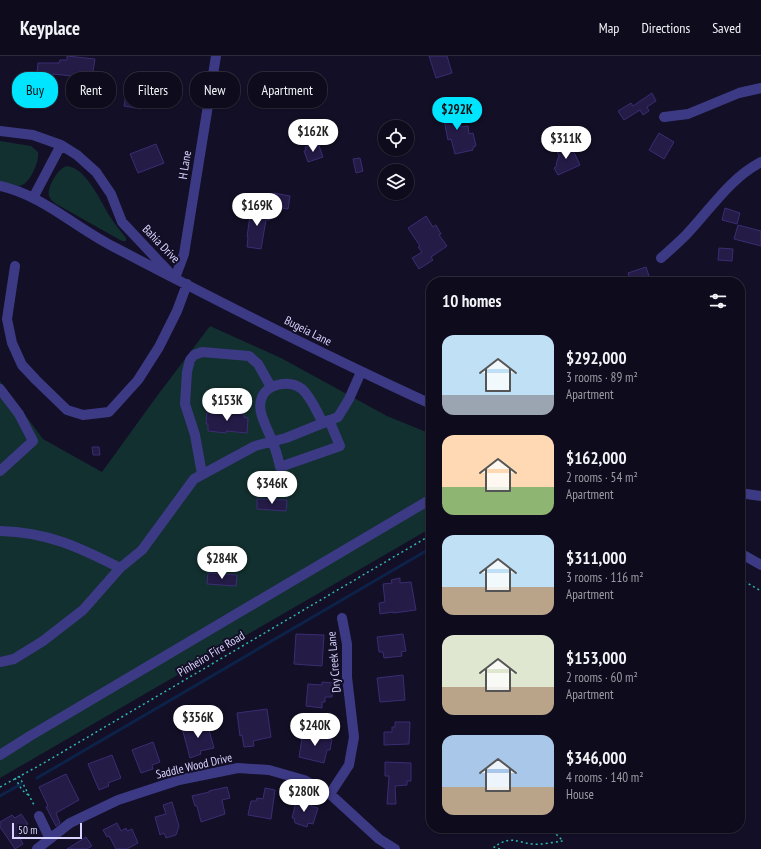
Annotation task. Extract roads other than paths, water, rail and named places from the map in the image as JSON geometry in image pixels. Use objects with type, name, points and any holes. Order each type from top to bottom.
[{"type":"street","name":"H Lane","points":[[175,278],[184,254],[216,56]]},
{"type":"street","points":[[664,117],[688,114],[739,93],[761,88]]},
{"type":"street","name":"Bahia Drive","points":[[0,131],[33,135],[61,145],[77,155],[96,172],[111,194],[122,222],[175,278]]},
{"type":"street","points":[[33,198],[61,145]]},
{"type":"street","points":[[661,258],[686,235],[723,192],[743,173],[761,162]]},
{"type":"street","name":"Bahia Drive","points":[[0,186],[33,198],[112,246],[175,278]]},
{"type":"street","points":[[15,266],[7,319],[12,343],[22,365],[67,410],[83,415],[109,412],[138,380],[162,341],[177,311],[187,284]]},
{"type":"street","name":"Bugeia Lane","points":[[175,278],[361,372],[426,402]]},
{"type":"street","points":[[202,474],[195,435],[185,404],[187,372],[190,360],[194,355],[202,352],[249,356],[258,364],[271,387]]},
{"type":"street","points":[[0,662],[14,659],[43,641],[84,610],[120,568],[142,550],[194,479],[255,446],[286,438],[338,417],[349,399],[361,372]]},
{"type":"street","points":[[289,384],[301,389],[326,421],[340,446],[280,467],[273,441],[262,415],[260,401],[271,387],[289,384]]},
{"type":"street","points":[[0,389],[18,414],[33,441],[0,471]]},
{"type":"street","points":[[745,494],[761,496]]},
{"type":"street","points":[[0,755],[426,502]]},
{"type":"street","points":[[0,531],[22,531],[56,539],[91,553],[120,568]]},
{"type":"street","points":[[745,556],[761,565]]},
{"type":"street","name":"Dry Creek Lane","points":[[330,794],[349,765],[354,737],[347,676],[347,644],[342,618]]},
{"type":"street","name":"Saddle Wood Drive","points":[[37,849],[70,823],[118,800],[178,780],[238,768],[270,770],[304,780],[330,794],[379,839],[395,849]]},
{"type":"street","points":[[39,816],[50,839]]},
{"type":"waterway","points":[[37,778],[426,551]]},
{"type":"waterway","points":[[0,796],[21,784]]}]
